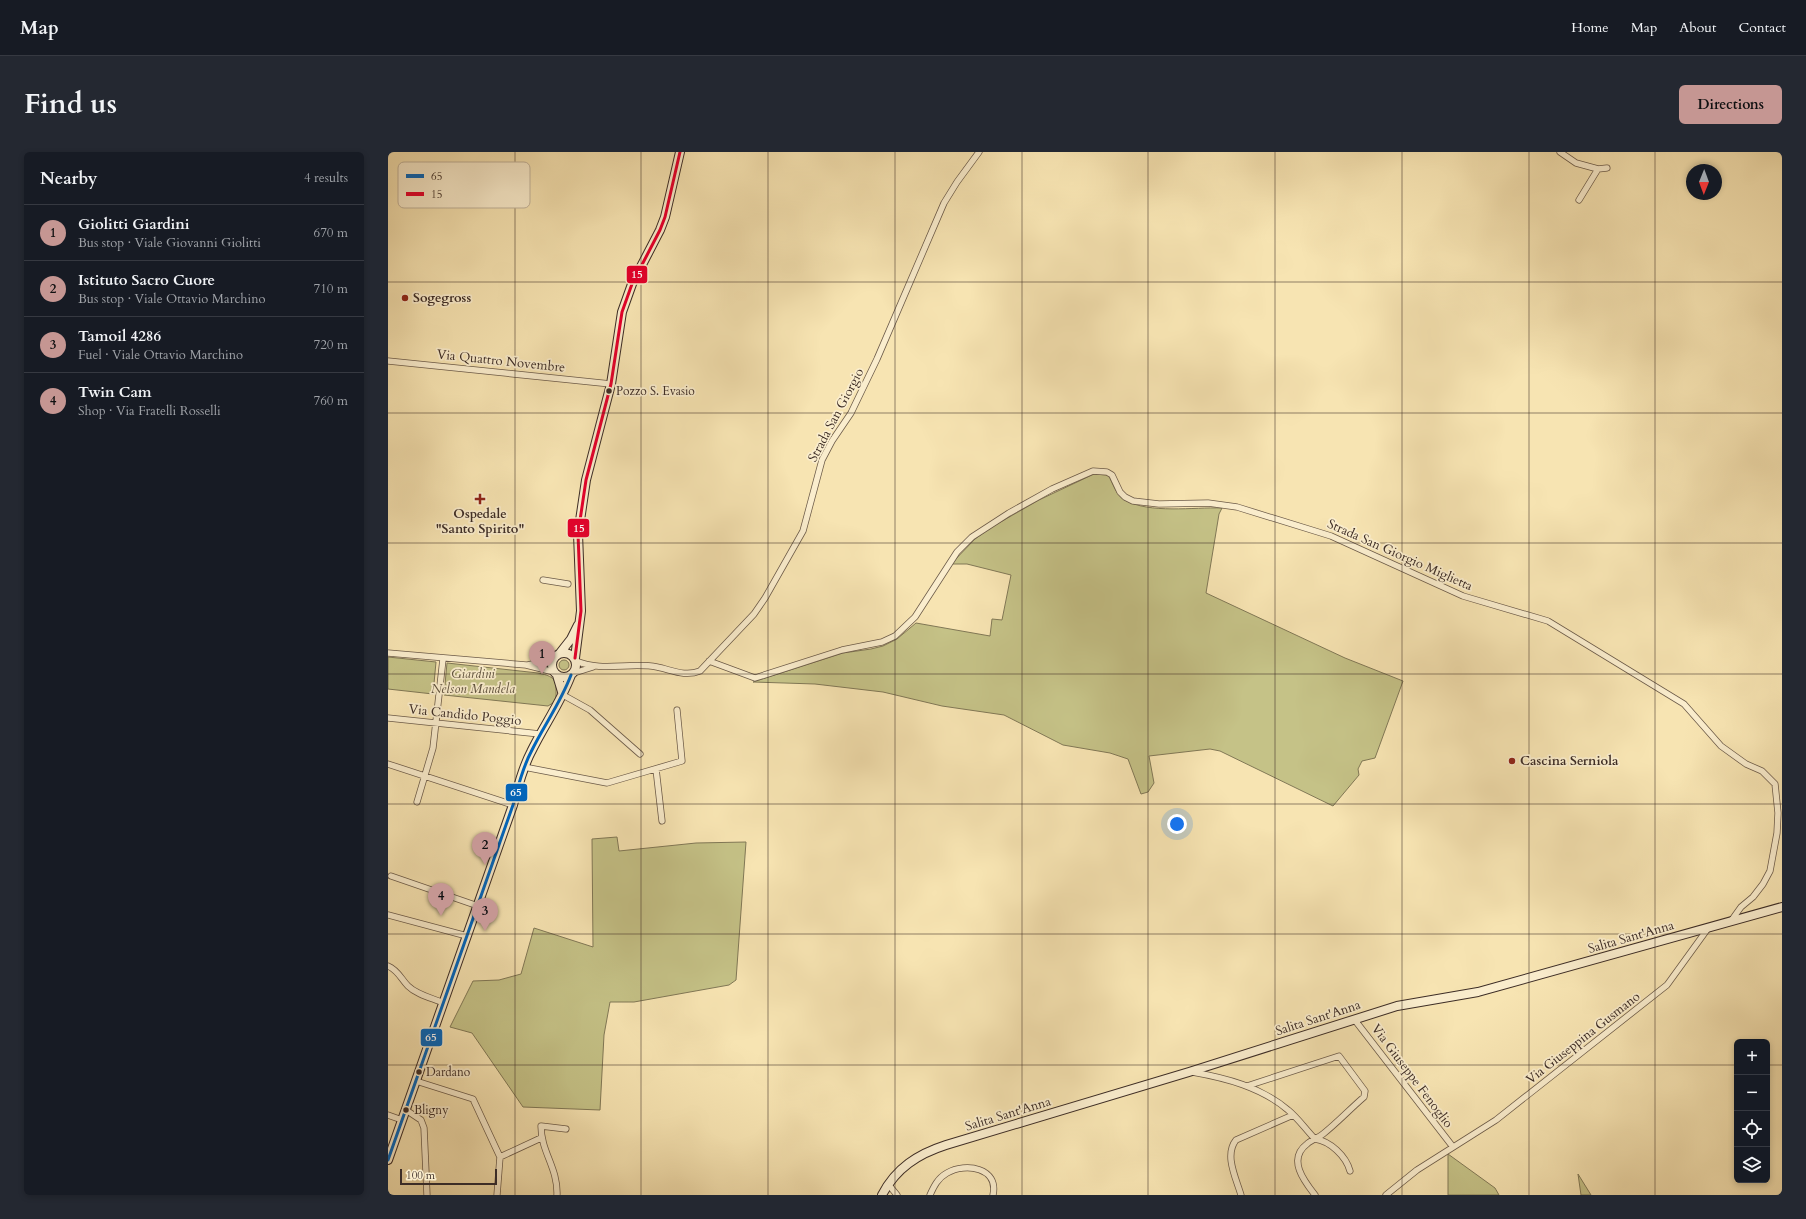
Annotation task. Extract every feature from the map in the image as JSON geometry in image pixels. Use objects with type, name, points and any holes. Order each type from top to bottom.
[{"type":"street","points":[[388,1160],[513,805],[524,767],[577,666],[576,660],[581,621],[578,556],[581,507],[611,384],[622,312],[632,284],[660,230],[665,217],[680,152]]},
{"type":"street","name":"Strada San Giorgio","points":[[576,660],[599,666],[655,667],[686,675],[700,672],[758,609],[803,531],[822,460],[832,441],[851,413],[877,359],[944,203],[979,152]]},
{"type":"street","points":[[1560,152],[1576,164],[1598,169],[1607,168]]},
{"type":"street","points":[[1579,200],[1598,169]]},
{"type":"street","name":"Via Quattro Novembre","points":[[388,361],[611,384]]},
{"type":"street","name":"Strada San Giorgio Miglietta","points":[[709,661],[755,678],[842,650],[882,642],[895,636],[915,618],[957,552],[972,537],[1009,513],[1052,490],[1093,471],[1107,472],[1112,475],[1120,492],[1125,497],[1133,501],[1160,504],[1208,503],[1237,507],[1332,536],[1463,596],[1548,622],[1684,704],[1722,746],[1746,764],[1769,776],[1774,784],[1778,813],[1777,834],[1770,872],[1753,898],[1741,907],[1731,921]]},
{"type":"street","points":[[543,580],[568,584]]},
{"type":"street","points":[[526,665],[553,659],[571,639],[581,621]]},
{"type":"street","points":[[388,653],[442,659],[526,665],[556,673]]},
{"type":"street","points":[[560,653],[569,653],[576,660]]},
{"type":"street","points":[[416,802],[433,748],[442,659]]},
{"type":"street","points":[[553,659],[552,668],[556,673],[562,677],[572,674]]},
{"type":"street","name":"Strada San Giorgio","points":[[572,674],[599,666]]},
{"type":"street","points":[[556,673],[563,695],[590,710],[640,754]]},
{"type":"street","points":[[524,767],[607,783],[682,761],[677,710]]},
{"type":"street","name":"Via Candido Poggio","points":[[388,718],[540,734]]},
{"type":"street","points":[[388,764],[513,805]]},
{"type":"street","points":[[656,769],[662,821]]},
{"type":"street","points":[[391,876],[478,906]]},
{"type":"street","name":"Salita Sant'Anna","points":[[882,1195],[888,1184],[899,1170],[927,1151],[1190,1072],[1354,1019],[1413,1002],[1478,992],[1782,908]]},
{"type":"street","points":[[388,915],[467,936]]},
{"type":"street","name":"Via Giuseppina Gusmano","points":[[1386,1195],[1417,1170],[1496,1120],[1667,985],[1710,928]]},
{"type":"street","points":[[388,966],[394,968],[409,987],[416,992],[444,1003]]},
{"type":"street","name":"Via Giuseppe Fenoglio","points":[[1354,1019],[1453,1147]]},
{"type":"street","points":[[1247,1086],[1339,1056],[1365,1091],[1364,1097],[1306,1144],[1301,1151],[1298,1167],[1301,1177],[1315,1195]]},
{"type":"street","points":[[1190,1072],[1212,1076],[1247,1086],[1270,1098],[1293,1115],[1314,1139],[1323,1140],[1330,1144],[1348,1163],[1350,1171]]},
{"type":"street","points":[[416,1081],[473,1100],[500,1156],[497,1195]]},
{"type":"street","points":[[406,1110],[421,1120],[424,1128],[427,1195]]},
{"type":"street","points":[[388,1115],[402,1120]]},
{"type":"street","points":[[1241,1195],[1230,1157],[1231,1147],[1236,1140],[1293,1115]]},
{"type":"street","points":[[557,1195],[557,1180],[541,1138],[541,1126],[566,1129]]},
{"type":"street","points":[[500,1156],[541,1138]]},
{"type":"street","points":[[930,1195],[937,1181],[948,1173],[960,1168],[977,1169],[987,1173],[993,1179],[995,1188],[993,1195]]},
{"type":"street","points":[[888,1184],[898,1195]]},
{"type":"green space","points":[[1094,474],[1108,475],[1119,496],[1125,500],[1146,507],[1172,509],[1222,508],[1219,514],[1206,593],[1345,658],[1403,681],[1375,758],[1362,761],[1358,769],[1359,775],[1333,806],[1220,751],[1210,749],[1149,756],[1154,783],[1148,792],[1141,794],[1128,759],[1110,753],[1063,745],[1004,715],[942,706],[883,692],[815,684],[753,682],[843,653],[883,646],[897,639],[916,623],[990,636],[992,619],[1002,620],[1011,575],[967,564],[951,564],[975,539],[990,528],[1039,500]]},
{"type":"green space","points":[[388,657],[436,662],[433,694],[388,689]]},
{"type":"green space","points":[[562,660],[566,660],[568,661],[568,669],[562,670],[559,667],[559,663]]},
{"type":"green space","name":"Giardini Nelson Mandela","points":[[447,663],[538,673],[549,676],[556,684],[556,701],[548,706],[444,695]]},
{"type":"green space","points":[[617,837],[619,851],[696,843],[746,842],[736,980],[729,985],[634,1002],[610,1002],[604,1035],[600,1110],[523,1107],[472,1033],[450,1027],[473,981],[499,980],[521,974],[534,928],[593,947],[592,839]]},
{"type":"green space","points":[[1448,1154],[1495,1188],[1499,1195],[1448,1195]]},
{"type":"green space","points":[[1578,1174],[1591,1195],[1581,1195]]},
{"type":"transit line","name":"15","points":[[575,658],[581,611],[578,534],[586,480],[611,384],[622,312],[632,284],[660,230],[665,217],[680,152]]},
{"type":"transit line","name":"65","points":[[388,1160],[513,805],[520,778],[528,758],[562,695],[571,675]]},
{"type":"place","name":"Sogegross","points":[[405,298]]},
{"type":"place","name":"Pozzo S. Evasio","points":[[609,391]]},
{"type":"place","name":"Ospedale \"Santo Spirito\"","points":[[480,499]]},
{"type":"place","name":"Giolitti Giardini","points":[[542,674]]},
{"type":"place","name":"Cascina Serniola","points":[[1512,761]]},
{"type":"place","name":"Istituto Sacro Cuore","points":[[485,865]]},
{"type":"place","name":"Twin Cam","points":[[441,916]]},
{"type":"place","name":"Tamoil 4286","points":[[485,931]]},
{"type":"place","name":"Dardano","points":[[419,1072]]},
{"type":"place","name":"Bligny","points":[[406,1110]]}]
